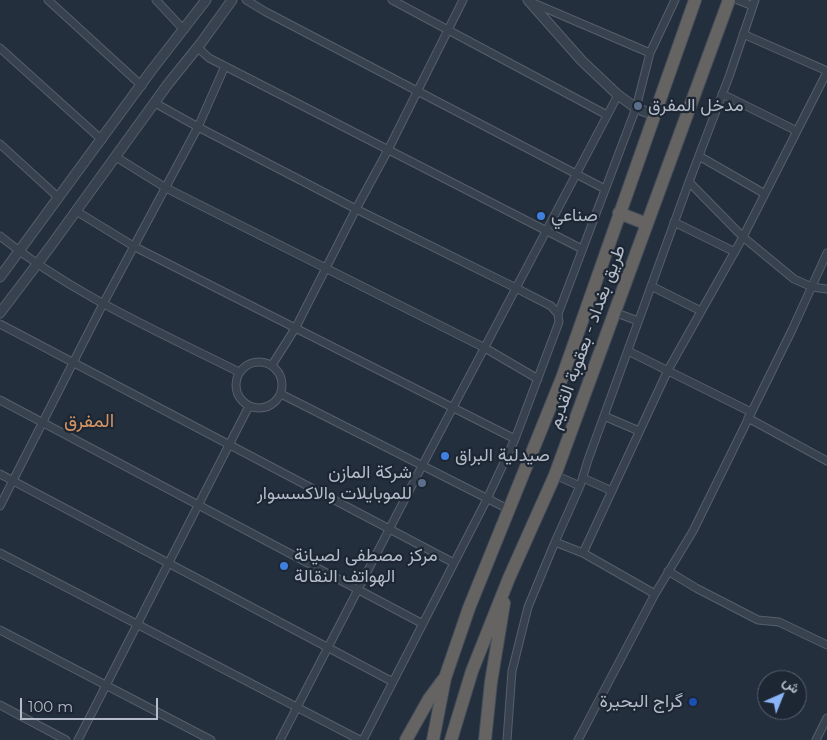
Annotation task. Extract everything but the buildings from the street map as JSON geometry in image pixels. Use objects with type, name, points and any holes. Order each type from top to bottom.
[{"type":"highway","name":"طريق بغداد - بعقوبة القديم","points":[[433,740],[444,678],[508,509],[562,378],[695,0]]},
{"type":"highway","name":"طريق بغداد - بعقوبة القديم","points":[[452,740],[472,671],[509,578],[555,475],[729,0]]},
{"type":"highway","points":[[620,213],[647,224]]},
{"type":"highway","points":[[485,740],[491,682],[509,578]]},
{"type":"highway","points":[[406,740],[429,699],[444,678]]},
{"type":"street","points":[[48,0],[142,86]]},
{"type":"street","points":[[156,0],[184,30]]},
{"type":"street","points":[[0,277],[206,0]]},
{"type":"street","points":[[0,313],[232,0]]},
{"type":"street","points":[[246,0],[605,190]]},
{"type":"street","points":[[392,0],[607,115]]},
{"type":"street","points":[[272,365],[296,327],[463,0]]},
{"type":"street","points":[[0,553],[361,740],[487,499],[515,438],[559,322],[558,314],[582,248],[636,108],[650,53],[675,0]]},
{"type":"street","points":[[507,740],[512,671],[528,606],[580,486],[638,321],[744,34],[754,3],[738,0]]},
{"type":"street","points":[[529,1],[650,53]]},
{"type":"street","points":[[529,1],[582,60],[618,96],[636,108],[654,115]]},
{"type":"street","points":[[583,553],[668,370],[766,194],[827,72],[744,34]]},
{"type":"street","points":[[0,48],[102,140]]},
{"type":"street","points":[[198,48],[209,58],[582,248]]},
{"type":"street","points":[[0,506],[198,127],[225,66]]},
{"type":"street","points":[[722,94],[797,131]]},
{"type":"street","points":[[280,740],[422,466],[618,96]]},
{"type":"street","points":[[155,103],[356,209],[516,288],[550,306],[558,314]]},
{"type":"street","points":[[0,144],[59,198]]},
{"type":"street","points":[[698,156],[766,194]]},
{"type":"street","points":[[116,157],[166,188],[485,348],[538,379]]},
{"type":"street","points":[[689,182],[743,237],[794,279],[812,287],[827,289]]},
{"type":"street","points":[[76,211],[135,248],[515,438]]},
{"type":"street","points":[[674,222],[735,252]]},
{"type":"street","points":[[0,236],[37,264],[104,304],[239,372]]},
{"type":"street","points":[[578,740],[655,594],[693,531],[827,253]]},
{"type":"street","points":[[651,286],[701,311]]},
{"type":"street","points":[[614,312],[638,321]]},
{"type":"street","points":[[0,324],[454,563]]},
{"type":"street","points":[[628,351],[668,370],[750,415],[827,461]]},
{"type":"street","points":[[258,361],[272,365],[277,369],[283,381],[281,394],[273,404],[268,406],[255,408],[249,406],[237,391],[239,372],[251,363],[258,361]]},
{"type":"street","points":[[281,394],[508,509]]},
{"type":"street","points":[[0,400],[423,624]]},
{"type":"street","points":[[78,740],[249,406]]},
{"type":"street","points":[[604,416],[639,431]]},
{"type":"street","points":[[0,474],[393,682]]},
{"type":"street","points":[[555,475],[580,486]]},
{"type":"street","points":[[582,478],[612,491]]},
{"type":"street","points":[[555,542],[583,553],[655,594]]},
{"type":"street","points":[[668,571],[696,588],[758,620],[779,622],[827,645]]},
{"type":"street","points":[[0,630],[211,740]]},
{"type":"street","points":[[0,705],[66,740]]},
{"type":"street","points":[[816,740],[827,718]]},
{"type":"place","name":"مدخل المفرق","points":[[638,106]]},
{"type":"place","name":"صناعي","points":[[541,216]]},
{"type":"place","name":"صيدلية البراق","points":[[445,456]]},
{"type":"place","name":"شركة المازن للموبايلات والاكسسوار","points":[[422,483]]},
{"type":"place","name":"مركز مصطفى لصيانة الهواتف النقالة","points":[[284,566]]},
{"type":"place","name":"گراج البحيرة","points":[[693,702]]},
{"type":"district","name":"المفرق","points":[[89,421]]}]
